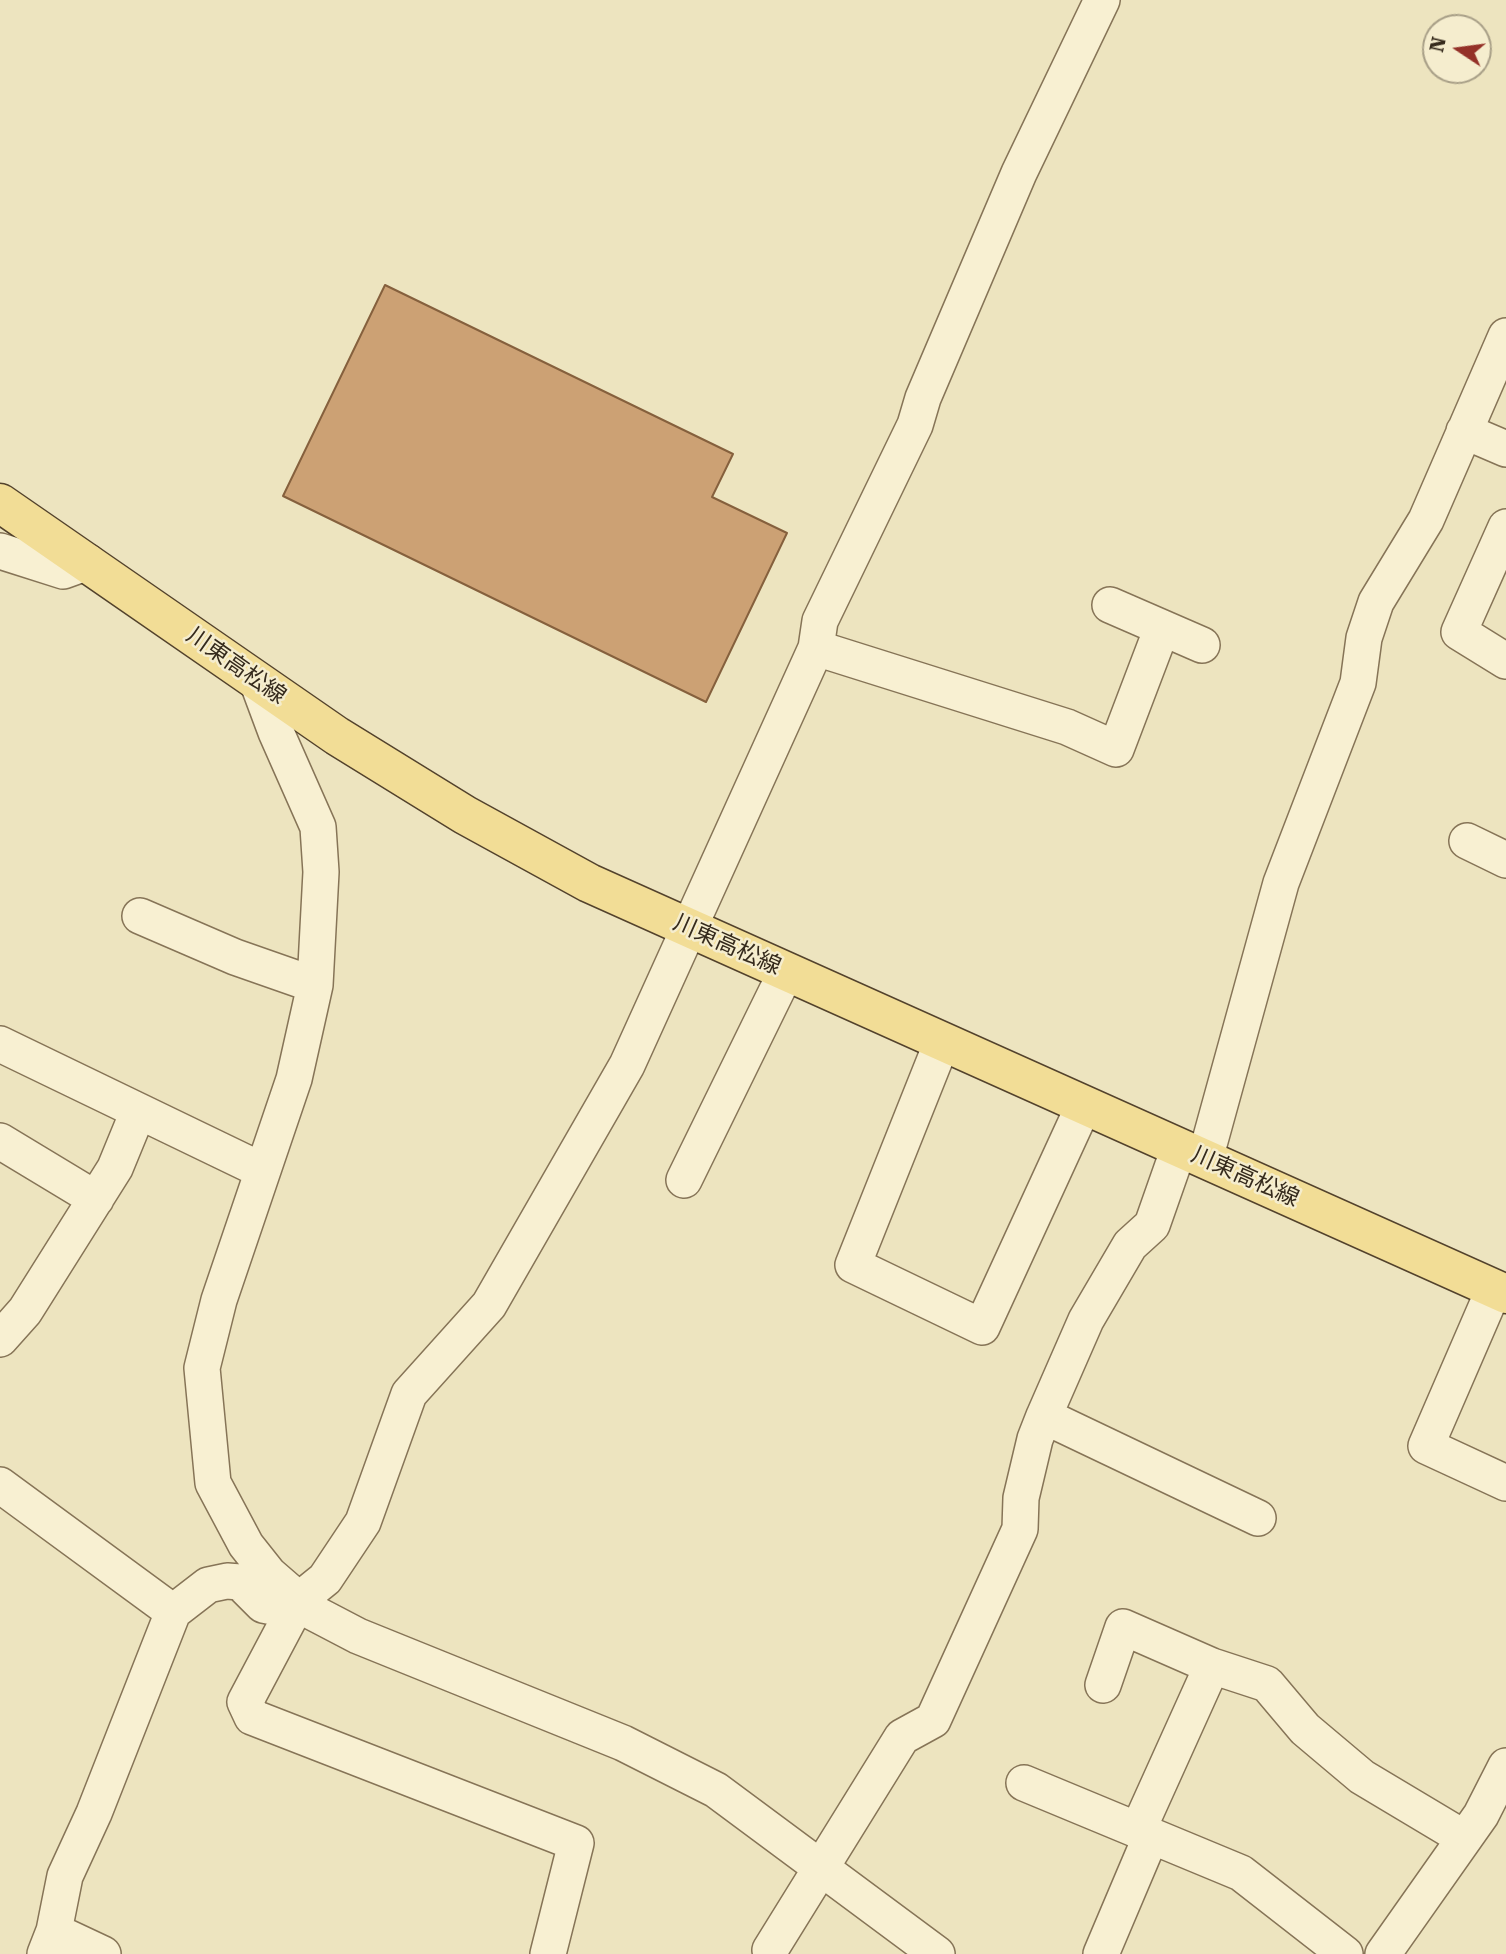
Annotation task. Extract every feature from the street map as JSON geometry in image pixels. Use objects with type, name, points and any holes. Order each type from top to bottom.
[{"type":"main road","name":"川東高松線","points":[[0,503],[337,736],[465,815],[589,883],[1500,1292]]},
{"type":"street","points":[[548,1954],[576,1843],[253,1717],[245,1702],[296,1605],[325,1579],[363,1522],[409,1394],[489,1305],[627,1065],[816,648],[820,621],[915,425],[923,398],[1019,173],[1102,0]]},
{"type":"street","points":[[770,1950],[902,1737],[933,1720],[1020,1529],[1021,1498],[1035,1439],[1086,1320],[1130,1245],[1152,1225],[1192,1154],[1281,883],[1358,683],[1364,638],[1376,602],[1426,520],[1506,336]]},
{"type":"street","points":[[1464,431],[1506,449]]},
{"type":"street","points":[[1506,527],[1459,632],[1506,661]]},
{"type":"street","points":[[0,551],[62,571],[88,562]]},
{"type":"street","points":[[1110,605],[1202,645]]},
{"type":"street","points":[[816,648],[1067,727],[1116,749],[1162,628]]},
{"type":"street","points":[[257,681],[276,732],[318,827],[321,872],[315,985],[294,1079],[261,1170],[202,1368],[213,1483],[246,1545],[296,1605],[358,1636],[623,1743],[716,1790],[937,1954]]},
{"type":"street","points":[[1467,841],[1506,860]]},
{"type":"street","points":[[140,916],[235,957],[315,985]]},
{"type":"street","points":[[684,1180],[786,972]]},
{"type":"street","points":[[942,1042],[853,1265],[982,1327],[1084,1105]]},
{"type":"street","points":[[0,1044],[261,1170]]},
{"type":"street","points":[[0,1339],[25,1311],[116,1168],[138,1112]]},
{"type":"street","points":[[0,1141],[96,1199]]},
{"type":"street","points":[[1500,1292],[1426,1446],[1506,1483]]},
{"type":"street","points":[[1044,1416],[1258,1518]]},
{"type":"street","points":[[0,1485],[173,1612]]},
{"type":"street","points":[[103,1954],[49,1942],[65,1875],[99,1802],[173,1612],[208,1585],[227,1581],[240,1582],[263,1605],[296,1605]]},
{"type":"street","points":[[1102,1685],[1123,1627],[1212,1666],[1267,1684],[1305,1730],[1362,1777],[1464,1838]]},
{"type":"street","points":[[1101,1954],[1144,1833],[1212,1666]]},
{"type":"street","points":[[1381,1953],[1481,1815],[1506,1766]]},
{"type":"street","points":[[1024,1783],[1241,1873],[1345,1954]]},
{"type":"building","points":[[385,285],[733,454],[712,497],[787,533],[706,702],[283,496]]}]
